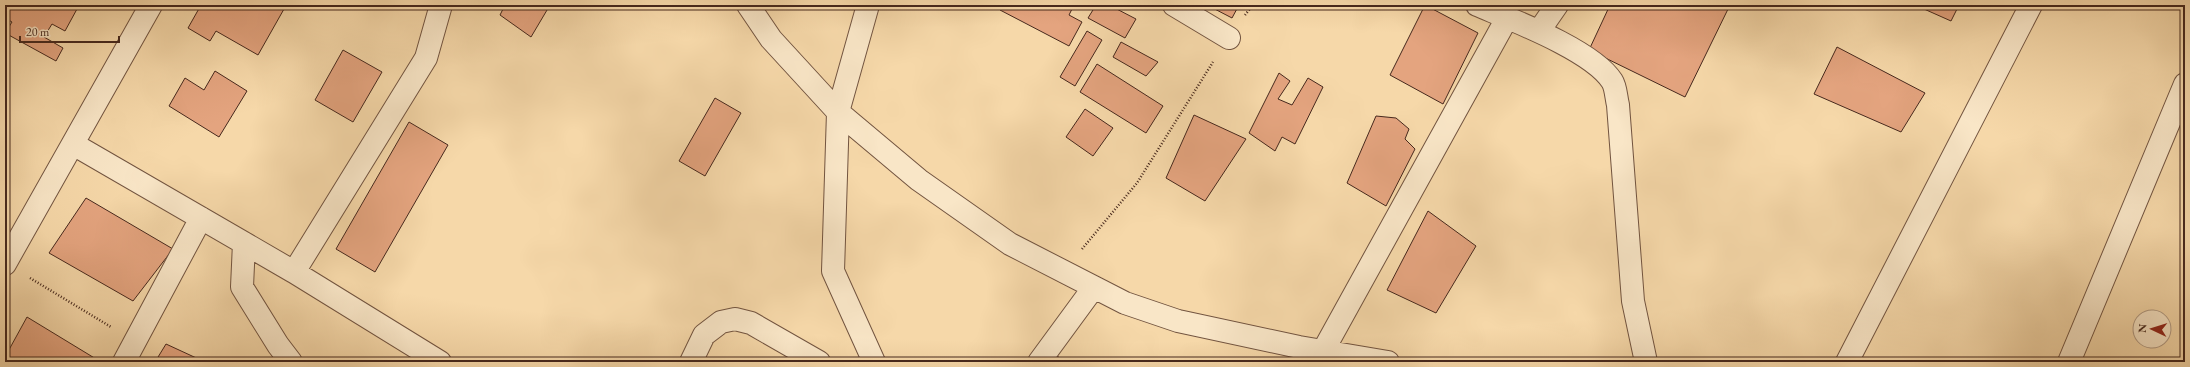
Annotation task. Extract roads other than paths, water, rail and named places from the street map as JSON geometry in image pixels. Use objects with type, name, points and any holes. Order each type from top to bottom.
[{"type":"street","points":[[5,264],[151,5]]},
{"type":"street","points":[[294,272],[426,58],[441,5]]},
{"type":"street","points":[[748,5],[771,40],[838,112],[919,180],[1010,244],[1125,303],[1178,321],[1366,360],[1388,362]]},
{"type":"street","points":[[868,5],[838,112],[833,271],[874,362]]},
{"type":"street","points":[[1174,5],[1229,38]]},
{"type":"street","points":[[1478,5],[1539,32],[1600,66],[1613,82],[1618,105],[1633,301],[1646,362]]},
{"type":"street","points":[[1539,32],[1557,5]]},
{"type":"street","points":[[1847,362],[2031,5]]},
{"type":"street","points":[[1323,351],[1507,18]]},
{"type":"street","points":[[2069,362],[2185,84]]},
{"type":"street","points":[[73,144],[294,272],[440,362]]},
{"type":"street","points":[[124,362],[201,218]]},
{"type":"street","points":[[244,243],[242,287],[291,362]]},
{"type":"street","points":[[1039,362],[1094,287]]},
{"type":"street","points":[[691,362],[704,335],[721,322],[735,319],[751,323],[819,362]]}]
